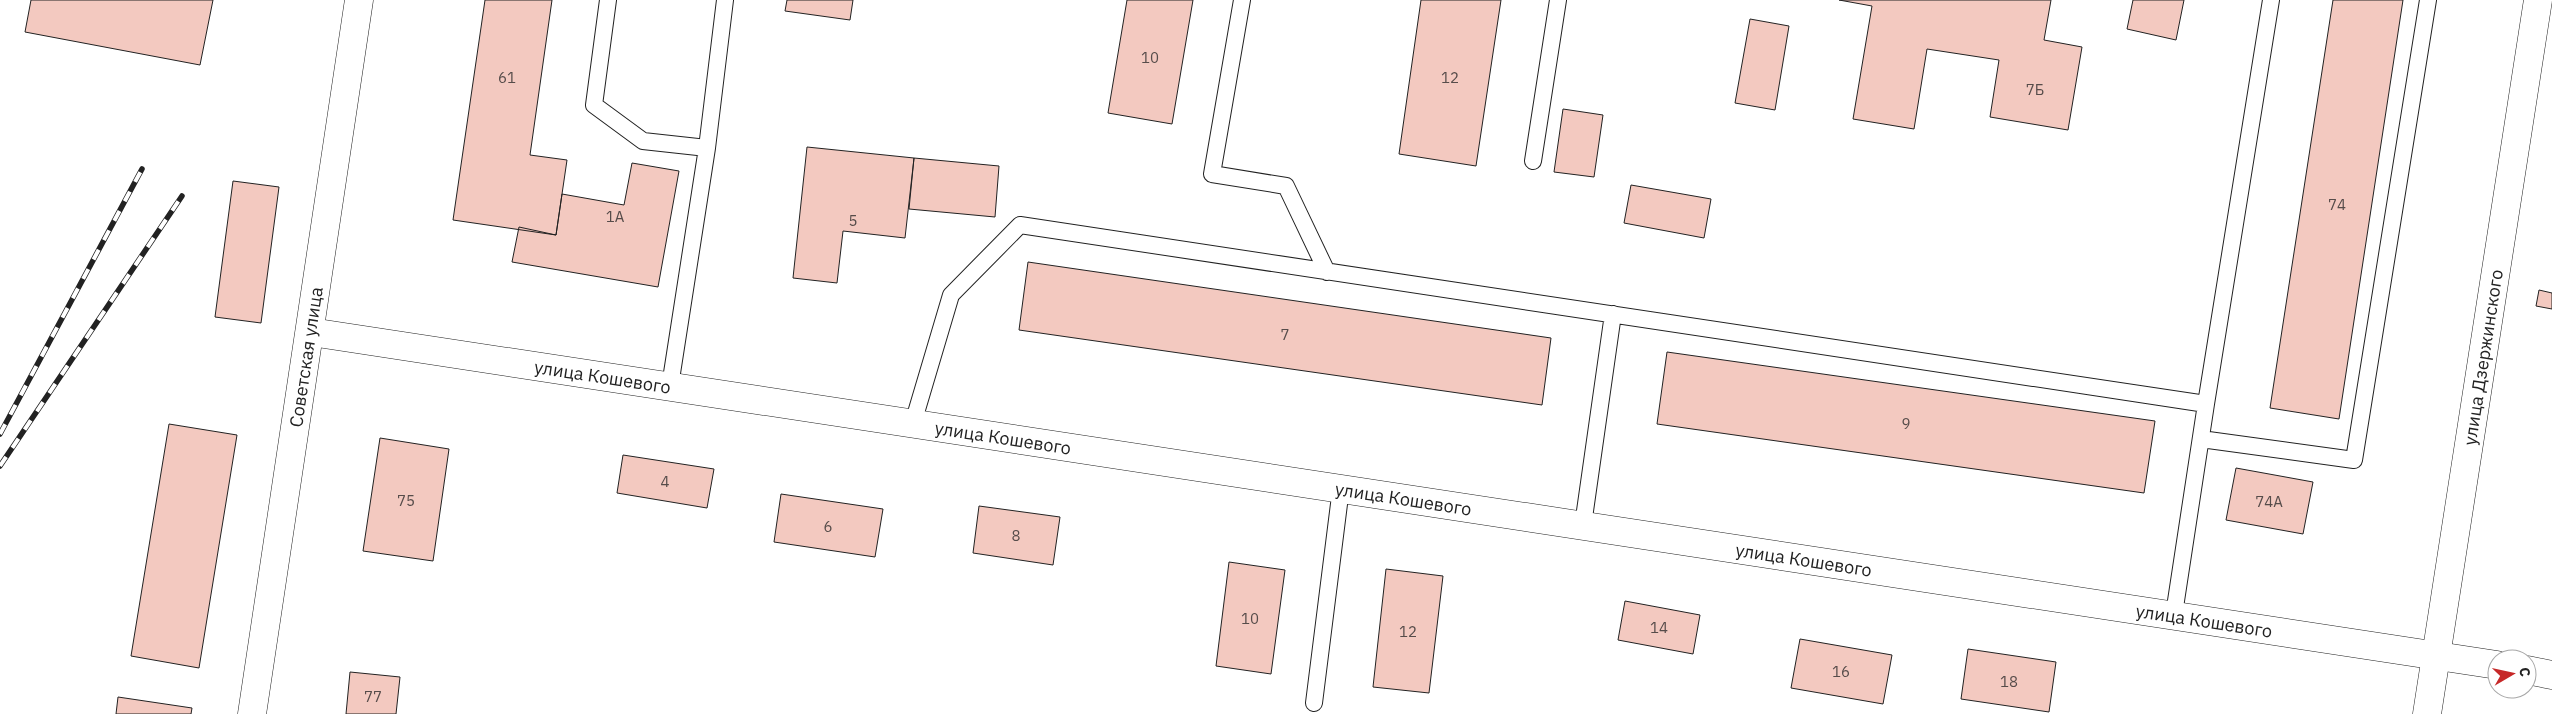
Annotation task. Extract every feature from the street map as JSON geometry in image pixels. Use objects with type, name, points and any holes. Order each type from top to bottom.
[{"type":"street","name":"Советская улица","points":[[252,714],[311,332],[359,0]]},
{"type":"street","name":"улица Дзержинского","points":[[2427,714],[2438,654],[2538,0]]},
{"type":"street","name":"улица Кошевого","points":[[311,332],[2438,654],[2487,663]]},
{"type":"street","points":[[2537,672],[2552,675]]},
{"type":"lane","points":[[608,0],[594,105],[642,142],[707,148]]},
{"type":"lane","points":[[670,386],[707,148],[725,0]]},
{"type":"lane","points":[[1242,0],[1212,174],[1286,186],[1327,272]]},
{"type":"lane","points":[[1533,161],[1558,0]]},
{"type":"lane","points":[[2174,614],[2271,0]]},
{"type":"lane","points":[[2201,439],[2354,460],[2428,0]]},
{"type":"lane","points":[[913,423],[951,295],[1020,225],[2206,404]]},
{"type":"lane","points":[[1583,525],[1613,314]]},
{"type":"lane","points":[[1314,703],[1341,488]]},
{"type":"building","points":[[31,0],[213,0],[200,65],[25,32]]},
{"type":"building","points":[[485,0],[552,0],[530,155],[567,160],[556,235],[453,220]]},
{"type":"building","points":[[787,0],[853,0],[850,20],[785,11]]},
{"type":"building","points":[[1127,0],[1193,0],[1172,124],[1108,113]]},
{"type":"building","points":[[1421,0],[1501,0],[1476,166],[1399,154]]},
{"type":"building","points":[[1839,0],[2051,0],[2044,40],[2082,47],[2068,130],[1990,117],[1999,60],[1927,49],[1914,129],[1853,119],[1872,6]]},
{"type":"building","points":[[2133,0],[2184,0],[2176,40],[2127,29]]},
{"type":"building","points":[[2333,0],[2403,0],[2339,419],[2270,408]]},
{"type":"building","points":[[1750,19],[1789,26],[1775,110],[1735,103]]},
{"type":"building","points":[[1563,109],[1603,115],[1594,177],[1554,172]]},
{"type":"building","points":[[807,147],[914,158],[905,238],[843,231],[837,283],[793,278]]},
{"type":"building","points":[[914,158],[999,166],[995,217],[909,209]]},
{"type":"building","points":[[632,163],[679,171],[658,287],[512,262],[519,227],[556,235],[562,194],[624,205]]},
{"type":"building","points":[[233,181],[279,187],[261,323],[215,317]]},
{"type":"building","points":[[1631,185],[1711,199],[1704,238],[1624,223]]},
{"type":"building","points":[[1028,262],[1551,338],[1542,405],[1019,330]]},
{"type":"building","points":[[2539,290],[2552,293],[2552,309],[2536,306]]},
{"type":"building","points":[[1667,352],[2155,421],[2144,493],[1657,424]]},
{"type":"building","points":[[169,424],[237,435],[199,668],[131,656]]},
{"type":"building","points":[[380,438],[449,449],[433,561],[363,551]]},
{"type":"building","points":[[623,455],[714,469],[707,508],[617,493]]},
{"type":"building","points":[[2236,468],[2313,482],[2303,534],[2226,520]]},
{"type":"building","points":[[781,494],[883,509],[875,557],[774,542]]},
{"type":"building","points":[[979,506],[1060,517],[1053,565],[973,553]]},
{"type":"building","points":[[1229,562],[1285,570],[1271,674],[1216,666]]},
{"type":"building","points":[[1386,569],[1443,576],[1429,693],[1373,687]]},
{"type":"building","points":[[1625,601],[1700,615],[1693,654],[1618,640]]},
{"type":"building","points":[[1800,639],[1892,655],[1883,704],[1791,688]]},
{"type":"building","points":[[1968,649],[2056,662],[2049,712],[1961,699]]},
{"type":"building","points":[[350,672],[400,677],[396,714],[346,714]]},
{"type":"building","points":[[118,697],[192,708],[191,714],[116,714]]},
{"type":"railway","points":[[0,434],[142,169]]},
{"type":"railway","points":[[0,466],[182,196]]}]
